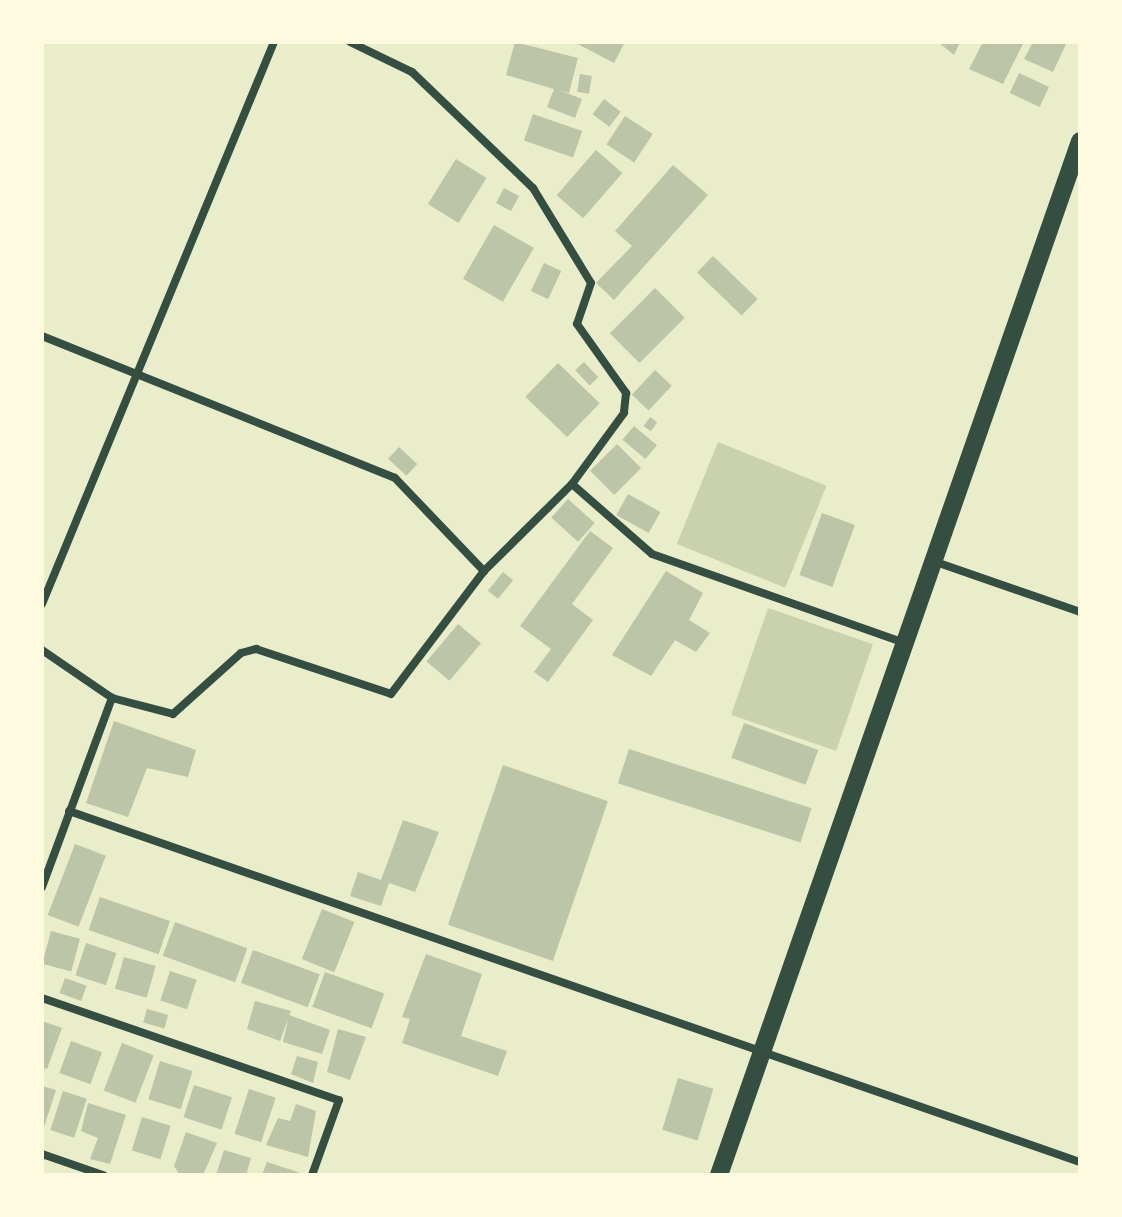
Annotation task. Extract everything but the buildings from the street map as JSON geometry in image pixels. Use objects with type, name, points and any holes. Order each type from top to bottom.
[{"type":"main road","points":[[719,1175],[902,642],[1080,141]]},
{"type":"street","points":[[42,604],[274,42]]},
{"type":"street","points":[[42,650],[112,698],[173,714],[241,653],[256,649],[391,694],[484,571],[572,484],[624,413],[626,393],[577,324],[591,283],[533,188],[412,72],[350,42]]},
{"type":"street","points":[[42,336],[395,478],[484,571]]},
{"type":"street","points":[[572,484],[652,554],[902,642]]},
{"type":"street","points":[[931,560],[1080,612]]},
{"type":"street","points":[[42,887],[112,698]]},
{"type":"street","points":[[69,811],[1080,1162]]},
{"type":"street","points":[[42,998],[339,1100],[312,1175]]},
{"type":"street","points":[[42,1154],[103,1175]]},
{"type":"green space","points":[[718,442],[826,486],[785,588],[677,544]]},
{"type":"green space","points":[[768,608],[873,644],[836,751],[731,715]]}]
